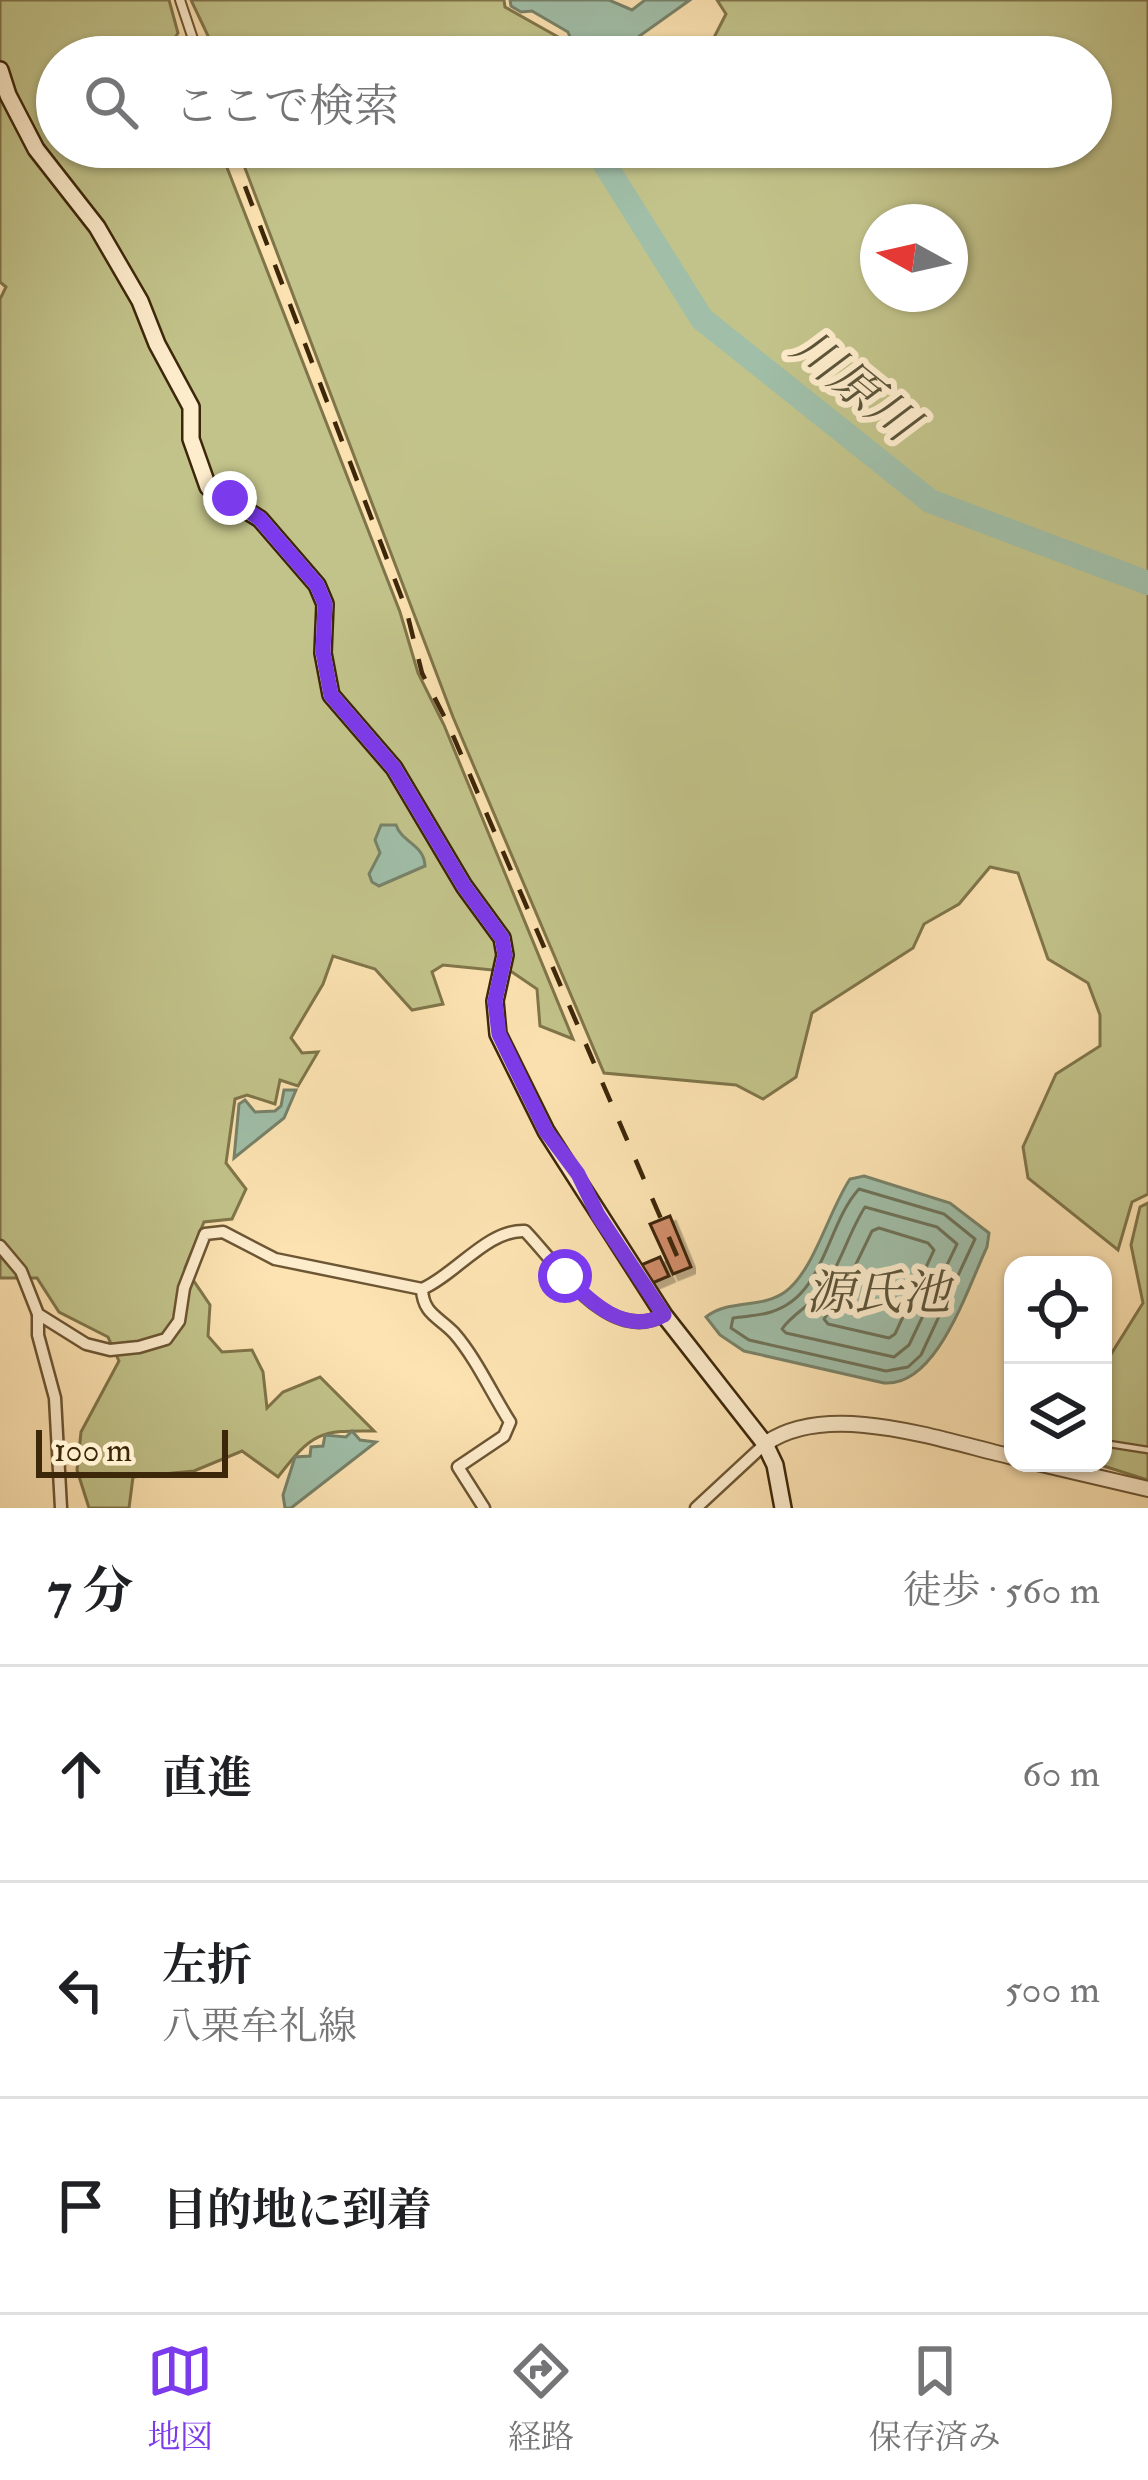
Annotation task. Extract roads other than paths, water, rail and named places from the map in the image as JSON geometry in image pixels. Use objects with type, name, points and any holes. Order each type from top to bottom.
[{"type":"main road","points":[[0,70],[36,149]]},
{"type":"main road","points":[[51,168],[97,226],[140,301],[191,407],[191,439],[208,487],[260,519],[317,585],[325,604],[323,652],[331,695],[394,768],[464,886],[502,938],[505,955],[495,1001],[499,1034],[546,1131],[578,1174],[598,1215],[664,1315],[765,1444],[775,1465],[783,1508]]},
{"type":"street","points":[[180,0],[192,36]]},
{"type":"street","points":[[38,1313],[86,1344],[110,1350],[139,1348],[166,1339],[179,1321],[194,1255],[205,1234],[223,1232],[274,1259],[422,1289],[508,1230],[524,1231],[583,1294],[630,1324],[650,1323],[664,1315]]},
{"type":"street","points":[[0,1246],[20,1271],[38,1313],[38,1335],[55,1398],[61,1508]]},
{"type":"street","points":[[422,1289],[422,1303],[454,1333],[510,1422],[503,1436],[458,1467],[484,1508]]},
{"type":"street","points":[[696,1508],[765,1444],[797,1426],[833,1422],[1004,1455]]},
{"type":"street","points":[[1088,1472],[1148,1489]]},
{"type":"lane","points":[[1112,1444],[1148,1450]]},
{"type":"water","points":[[510,0],[609,0],[632,10],[645,0],[690,0],[639,36],[570,36],[532,11],[511,6]]},
{"type":"water","points":[[381,825],[396,825],[421,853],[425,866],[379,886],[369,874],[380,853],[375,840]]},
{"type":"water","points":[[284,1090],[296,1090],[284,1118],[234,1158],[239,1104],[245,1100],[255,1112],[275,1111]]},
{"type":"water","name":"源氏池","points":[[864,1176],[950,1203],[989,1233],[960,1310],[935,1353],[903,1380],[884,1383],[744,1351],[720,1335],[706,1317],[785,1292],[813,1255],[850,1179]]},
{"type":"water","points":[[352,1431],[360,1440],[376,1442],[285,1508],[283,1495],[295,1457],[310,1456],[311,1447],[323,1446],[325,1435],[346,1437]]},
{"type":"waterway","name":"川原川","points":[[607,168],[702,319],[930,501],[1148,583]]},
{"type":"railway","points":[[238,168],[406,609],[422,673],[677,1256]]}]
